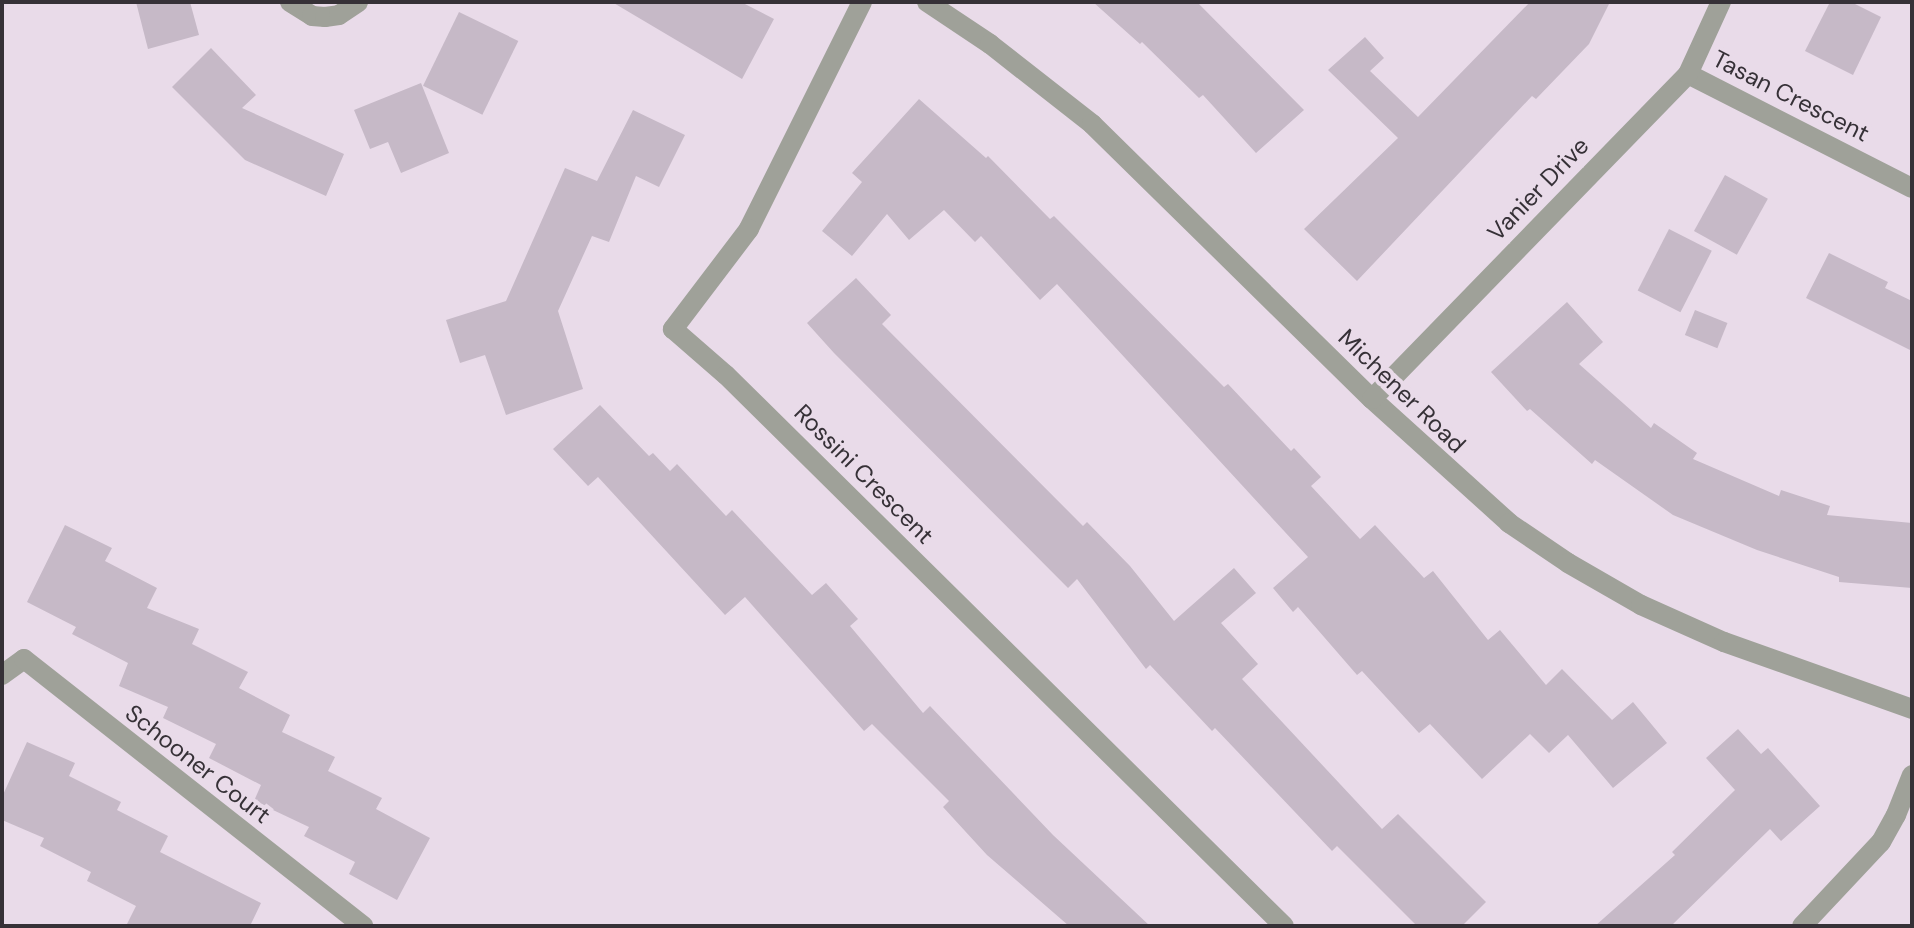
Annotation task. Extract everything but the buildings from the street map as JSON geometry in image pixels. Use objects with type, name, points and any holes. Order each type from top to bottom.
[{"type":"street","points":[[290,2],[312,16],[325,17],[339,15],[358,2]]},
{"type":"street","name":"Rossini Crescent","points":[[862,2],[749,229],[673,329],[726,375],[1284,926]]},
{"type":"street","name":"Michener Road","points":[[927,2],[990,44],[1092,124],[1372,399],[1509,523],[1641,605],[1724,642],[1912,709]]},
{"type":"street","name":"Vanier Drive","points":[[1372,399],[1688,74],[1721,2]]},
{"type":"street","name":"Tasan Crescent","points":[[1688,74],[1912,188]]},
{"type":"street","name":"Schooner Court","points":[[2,675],[24,659],[363,926]]},
{"type":"street","points":[[1802,926],[1881,842],[1912,775]]}]
